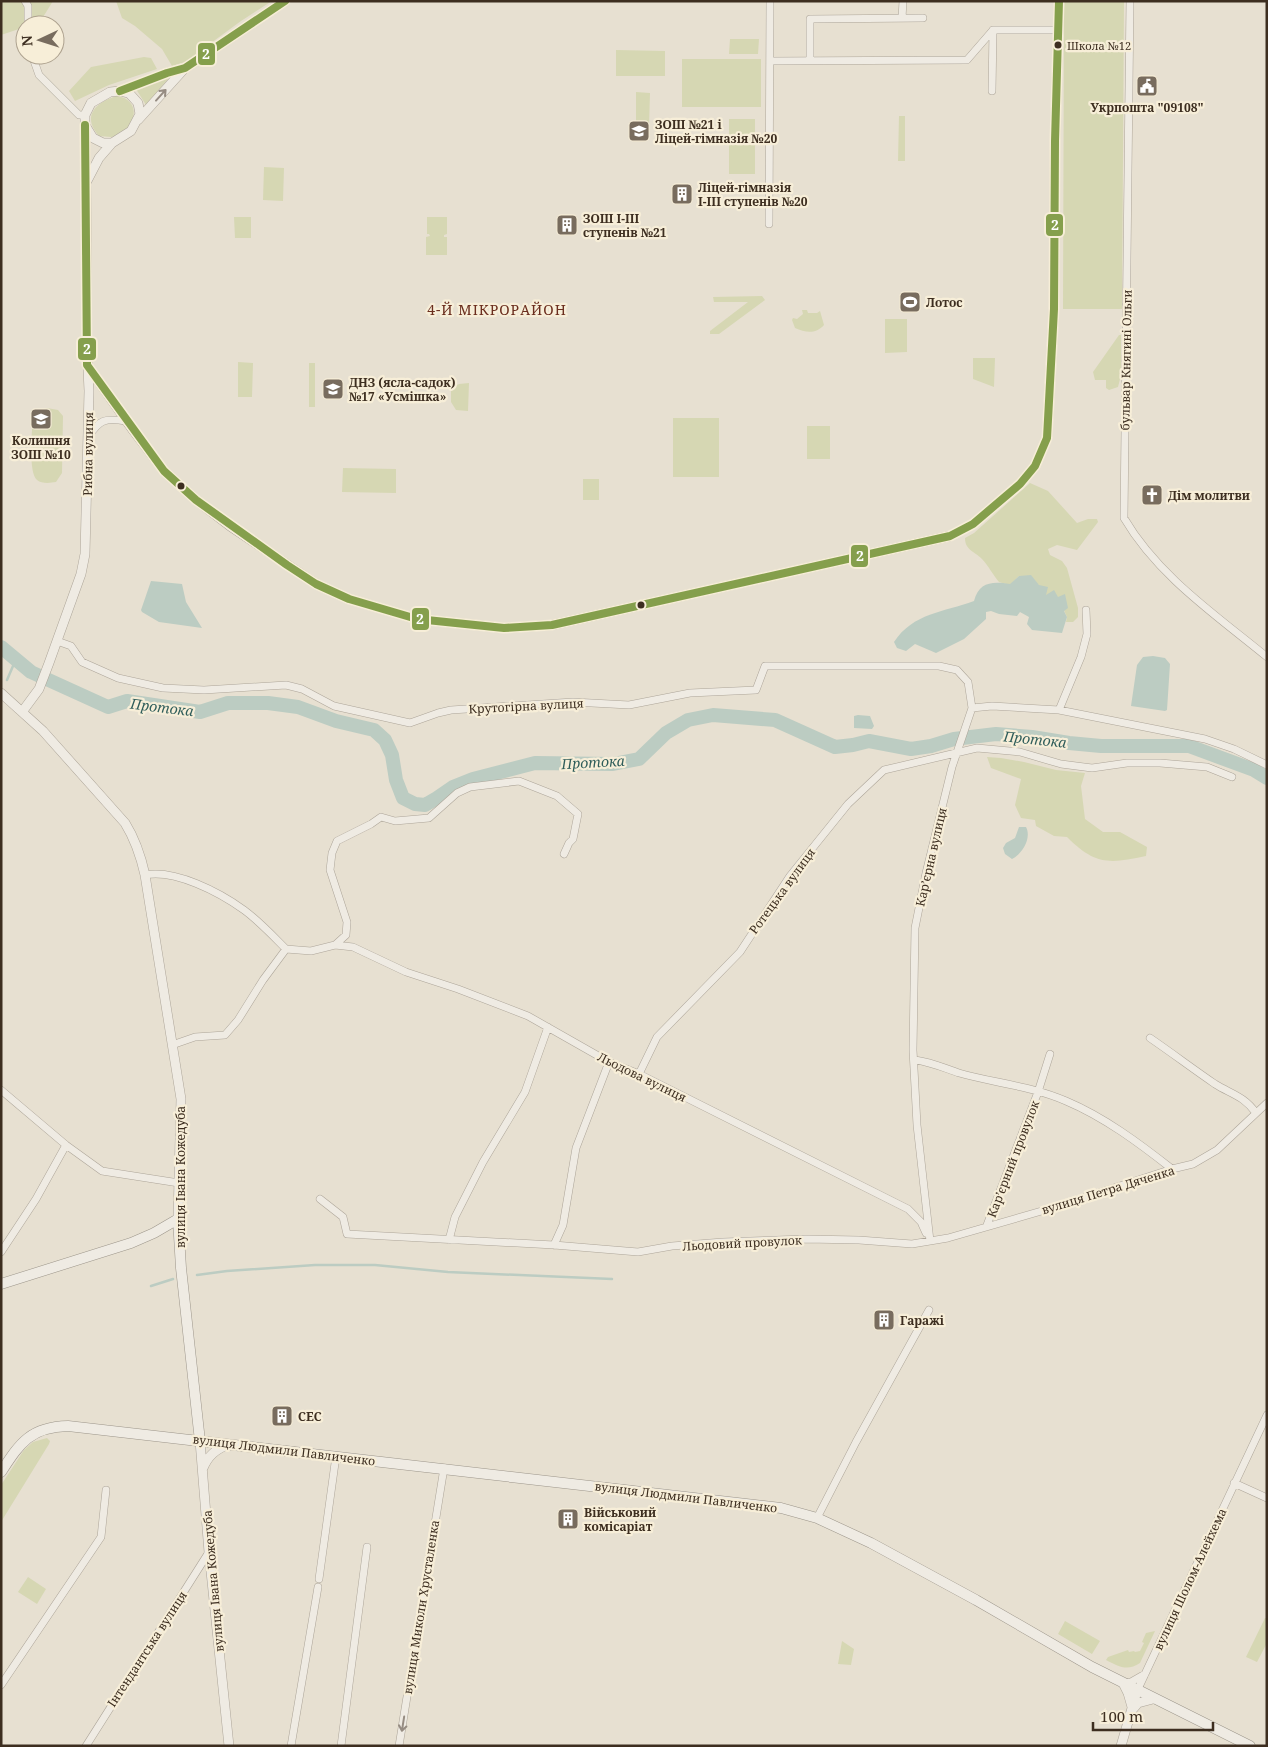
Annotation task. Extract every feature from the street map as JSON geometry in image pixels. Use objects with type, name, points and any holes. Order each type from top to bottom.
[{"type":"main road","points":[[1,1284],[131,1243],[154,1233],[178,1219]]},
{"type":"main road","name":"вулиця Івана Кожедуба","points":[[178,1219],[181,1268],[200,1441]]},
{"type":"main road","points":[[176,1438],[189,1434],[195,1428],[198,1420]]},
{"type":"main road","points":[[198,1420],[208,1437],[222,1444]]},
{"type":"main road","name":"вулиця Людмили Павличенко","points":[[1,1472],[26,1438],[48,1427],[68,1426],[764,1505],[818,1518],[871,1543],[1137,1691],[1250,1746]]},
{"type":"street","points":[[136,122],[185,68],[285,1]]},
{"type":"street","points":[[769,224],[770,1]]},
{"type":"street","points":[[902,18],[903,1]]},
{"type":"street","points":[[88,365],[164,472],[190,495],[230,526],[316,584],[349,599],[417,620],[504,628],[552,625],[950,536],[973,524],[1020,484],[1035,466],[1048,438],[1054,309],[1059,1]]},
{"type":"street","name":"бульвар Княгині Ольги","points":[[1130,1],[1124,518],[1133,534],[1161,567],[1267,657]]},
{"type":"street","points":[[810,61],[810,19],[923,18]]},
{"type":"street","points":[[770,62],[967,60],[993,30],[1058,30]]},
{"type":"street","points":[[992,91],[993,30]]},
{"type":"street","points":[[36,65],[39,75],[85,120],[93,138],[103,143],[112,143],[131,131],[140,114],[138,103],[129,93],[120,91]]},
{"type":"street","points":[[85,120],[91,103],[110,92],[120,91],[185,68]]},
{"type":"street","name":"Рибна вулиця","points":[[22,712],[39,689],[49,663],[83,565],[86,544],[88,365],[85,120]]},
{"type":"street","name":"Рибна вулиця","points":[[86,183],[99,158],[112,143]]},
{"type":"street","points":[[88,436],[96,425],[104,420],[126,421]]},
{"type":"street","points":[[1059,710],[1081,656],[1087,634],[1086,610]]},
{"type":"street","name":"Крутогірна вулиця","points":[[57,641],[71,646],[82,662],[118,678],[163,688],[204,690],[286,686],[302,689],[334,706],[410,723],[438,712],[451,710],[573,702],[629,705],[698,692],[756,690],[765,666],[939,666],[957,670],[968,682],[972,708]]},
{"type":"street","name":"вулиця Івана Кожедуба","points":[[1,693],[44,731],[125,823],[135,842],[145,876],[180,1098],[178,1219]]},
{"type":"street","points":[[972,708],[992,706],[1059,710],[1205,739],[1234,749],[1267,765]]},
{"type":"street","name":"Карʼєрна вулиця","points":[[930,1241],[917,1125],[913,1050],[915,928],[952,767],[972,708]]},
{"type":"street","points":[[958,753],[977,748],[1020,752],[1061,764],[1092,768],[1127,763],[1198,766],[1207,767],[1232,777]]},
{"type":"street","name":"Ротецька вулиця","points":[[639,1074],[657,1037],[740,952],[790,876],[848,804],[884,770],[958,753]]},
{"type":"street","points":[[335,945],[346,934],[347,922],[330,870],[332,853],[337,840],[371,824],[381,817],[395,821],[429,818],[458,793],[470,787],[519,781],[557,796],[578,814],[573,838],[564,854]]},
{"type":"street","points":[[145,876],[156,873],[178,878],[209,889],[245,910],[286,949],[263,980],[238,1020],[225,1034],[195,1037],[172,1045]]},
{"type":"street","name":"Льодова вулиця","points":[[286,949],[311,951],[335,945],[353,947],[406,972],[458,989],[528,1016],[608,1062],[639,1074],[908,1209],[921,1222],[930,1241]]},
{"type":"street","points":[[450,1240],[455,1217],[483,1162],[525,1092],[548,1027]]},
{"type":"street","points":[[1150,1038],[1217,1085],[1238,1095],[1256,1113]]},
{"type":"street","name":"Карʼєрний провулок","points":[[987,1225],[1038,1092],[1050,1054]]},
{"type":"street","name":"Карʼєрний провулок","points":[[915,1060],[929,1062],[1066,1101],[1098,1117],[1141,1145],[1172,1169]]},
{"type":"street","points":[[554,1245],[563,1225],[576,1148],[608,1062]]},
{"type":"street","points":[[1,1090],[102,1171],[179,1183]]},
{"type":"street","name":"вулиця Петра Дяченка","points":[[930,1241],[948,1238],[987,1225],[1052,1208],[1193,1164],[1218,1150],[1267,1103]]},
{"type":"street","points":[[1,1252],[36,1199],[66,1144]]},
{"type":"street","name":"Льодовий провулок","points":[[320,1199],[344,1217],[348,1234],[554,1245],[638,1252],[672,1246],[732,1241],[806,1239],[912,1244],[930,1241]]},
{"type":"street","points":[[818,1518],[856,1442],[929,1310]]},
{"type":"street","name":"вулиця Шолом-Алейхема","points":[[1121,1746],[1137,1691],[1267,1415]]},
{"type":"street","points":[[176,1438],[189,1443],[202,1458]]},
{"type":"street","name":"вулиця Івана Кожедуба","points":[[200,1441],[209,1552],[229,1746]]},
{"type":"street","points":[[203,1468],[212,1454],[222,1444]]},
{"type":"street","points":[[291,1746],[319,1583],[336,1456]]},
{"type":"street","name":"вулиця Миколи Хрусталенка","points":[[399,1746],[444,1468]]},
{"type":"street","points":[[1234,1483],[1267,1498]]},
{"type":"street","points":[[1,1685],[101,1537],[106,1490]]},
{"type":"street","points":[[341,1746],[366,1547]]},
{"type":"street","name":"Інтендантська вулиця","points":[[86,1746],[209,1552]]},
{"type":"street","points":[[1132,1710],[1131,1700],[1123,1683],[1131,1682],[1145,1674]]},
{"type":"street","points":[[1132,1710],[1138,1703],[1153,1699],[1144,1684],[1145,1674]]},
{"type":"green space","points":[[1,1],[53,1],[44,15],[15,15],[15,30],[1,35]]},
{"type":"green space","points":[[116,1],[272,1],[185,62],[172,66],[162,49],[135,26],[122,18]]},
{"type":"green space","points":[[1064,1],[1124,1],[1122,309],[1063,309]]},
{"type":"green space","points":[[730,39],[759,39],[758,54],[729,54]]},
{"type":"green space","points":[[616,50],[665,51],[665,76],[616,76]]},
{"type":"green space","points":[[144,57],[151,58],[157,69],[109,85],[75,101],[69,91],[91,67]]},
{"type":"green space","points":[[682,59],[761,59],[761,107],[682,107]]},
{"type":"green space","points":[[169,78],[146,105],[136,89]]},
{"type":"green space","points":[[636,92],[650,93],[649,127],[636,127]]},
{"type":"green space","points":[[117,96],[126,99],[134,110],[130,124],[119,135],[111,137],[99,136],[91,122],[93,111],[103,102]]},
{"type":"green space","points":[[899,116],[905,116],[905,161],[898,161]]},
{"type":"green space","points":[[729,119],[755,119],[755,174],[729,174]]},
{"type":"green space","points":[[264,167],[284,168],[283,201],[263,200]]},
{"type":"green space","points":[[234,217],[251,217],[251,238],[235,238]]},
{"type":"green space","points":[[427,217],[447,217],[447,234],[444,237],[447,237],[447,255],[426,255],[426,237],[430,236],[427,234]]},
{"type":"green space","points":[[762,296],[765,300],[719,334],[710,334],[710,331],[748,302],[714,302],[713,297]]},
{"type":"green space","points":[[802,310],[807,310],[808,313],[820,311],[824,325],[818,330],[811,332],[795,328],[792,320],[793,318],[797,319],[803,314]]},
{"type":"green space","points":[[885,319],[907,319],[907,352],[885,353]]},
{"type":"green space","points":[[1119,335],[1121,335],[1121,375],[1118,387],[1109,390],[1106,388],[1106,380],[1095,380],[1093,372]]},
{"type":"green space","points":[[973,358],[995,358],[994,387],[973,379]]},
{"type":"green space","points":[[238,362],[253,363],[252,397],[238,397]]},
{"type":"green space","points":[[309,363],[315,363],[315,407],[309,407]]},
{"type":"green space","points":[[469,383],[468,411],[456,410],[451,402],[451,388],[459,384]]},
{"type":"green space","points":[[47,408],[58,410],[63,416],[62,473],[56,482],[46,483],[37,480],[34,476],[31,451],[33,417],[39,411]]},
{"type":"green space","points":[[673,418],[719,418],[719,477],[673,477]]},
{"type":"green space","points":[[807,426],[830,426],[830,459],[807,459]]},
{"type":"green space","points":[[343,468],[396,469],[396,493],[342,492]]},
{"type":"green space","points":[[583,479],[599,479],[599,500],[583,500]]},
{"type":"green space","points":[[1030,483],[1048,491],[1077,523],[1088,519],[1097,519],[1098,522],[1077,550],[1057,545],[1048,549],[1050,555],[1062,561],[1067,568],[1078,608],[1078,617],[1073,622],[1066,622],[1067,617],[1058,597],[1046,595],[1039,585],[1019,576],[1010,585],[999,582],[984,561],[968,548],[965,542],[965,538],[974,533]]},
{"type":"green space","points":[[987,757],[1024,762],[1056,770],[1085,773],[1081,786],[1085,819],[1103,832],[1120,832],[1147,847],[1146,856],[1112,861],[1103,860],[1086,853],[1067,837],[1054,836],[1036,826],[1035,820],[1021,818],[1015,805],[1021,779],[991,768]]},
{"type":"green space","points":[[47,1438],[50,1441],[49,1444],[1,1522],[1,1485],[24,1450],[33,1442]]},
{"type":"green space","points":[[28,1577],[46,1589],[37,1604],[18,1592]]},
{"type":"green space","points":[[1265,1618],[1267,1618],[1267,1643],[1257,1662],[1246,1657]]},
{"type":"green space","points":[[1065,1621],[1100,1641],[1092,1654],[1058,1634]]},
{"type":"green space","points":[[1155,1631],[1140,1663],[1135,1666],[1127,1668],[1106,1660],[1108,1657],[1128,1650],[1129,1652],[1140,1651],[1146,1633]]},
{"type":"green space","points":[[842,1641],[854,1649],[851,1665],[838,1664]]},
{"type":"shaded area","points":[[1031,575],[1039,585],[1048,587],[1046,595],[1054,590],[1058,597],[1065,594],[1068,608],[1064,611],[1067,617],[1062,633],[1032,630],[1027,624],[1029,617],[1020,612],[1017,616],[991,611],[986,612],[986,619],[964,639],[936,653],[915,644],[906,651],[897,648],[894,642],[902,632],[920,619],[974,601],[979,590],[987,584],[1010,584],[1019,576]]},
{"type":"shaded area","points":[[151,581],[182,584],[186,602],[202,628],[159,622],[142,612],[141,610]]},
{"type":"shaded area","points":[[1143,657],[1165,658],[1170,664],[1167,710],[1165,711],[1131,706],[1137,665]]},
{"type":"shaded area","points":[[854,716],[870,716],[874,726],[872,729],[854,728]]},
{"type":"shaded area","points":[[1019,827],[1026,827],[1028,831],[1027,841],[1022,850],[1012,859],[1005,854],[1003,848],[1006,843],[1015,838]]},
{"type":"waterway","name":"Протока","points":[[1,647],[31,672],[108,707],[127,701],[200,712],[228,703],[268,703],[298,707],[336,721],[374,730],[385,740],[392,755],[396,780],[403,798],[415,804],[425,805],[453,787],[473,779],[535,763],[613,764],[639,759],[666,733],[688,720],[713,715],[775,720],[835,747],[869,741],[911,749],[931,746],[954,739],[996,734],[1101,746],[1189,746],[1254,770],[1267,778]]},
{"type":"waterway","points":[[7,680],[16,659]]},
{"type":"waterway","points":[[197,1275],[315,1265],[375,1265],[448,1272],[612,1279]]},
{"type":"waterway","points":[[151,1286],[173,1279]]},
{"type":"transit line","name":"2","points":[[120,91],[185,68],[285,1]]},
{"type":"transit line","name":"2","points":[[85,125],[87,365],[164,471],[196,500],[287,565],[316,584],[349,599],[417,619],[504,628],[552,625],[950,536],[973,524],[1020,484],[1035,466],[1047,438],[1054,309],[1055,141],[1059,1]]},
{"type":"place","name":"Школа №12","points":[[1058,45]]},
{"type":"place","name":"Укрпошта \"09108\"","points":[[1147,86]]},
{"type":"place","name":"ЗОШ №21 і Ліцей-гімназія №20","points":[[639,131]]},
{"type":"place","name":"Ліцей-гімназія I-III ступенів №20","points":[[682,194]]},
{"type":"place","name":"ЗОШ І-ІІІ ступенів №21","points":[[567,225]]},
{"type":"place","name":"Лотос","points":[[910,302]]},
{"type":"place","name":"ДНЗ (ясла-садок) №17 «Усмішка»","points":[[333,389]]},
{"type":"place","name":"Колишня ЗОШ №10","points":[[41,419]]},
{"type":"place","name":"Дім молитви","points":[[1152,495]]},
{"type":"place","name":"Гаражі","points":[[884,1320]]},
{"type":"place","name":"СЕС","points":[[282,1416]]},
{"type":"place","name":"Військовий комісаріат","points":[[568,1519]]},
{"type":"district","name":"4-Й МІКРОРАЙОН","points":[[497,309]]}]
